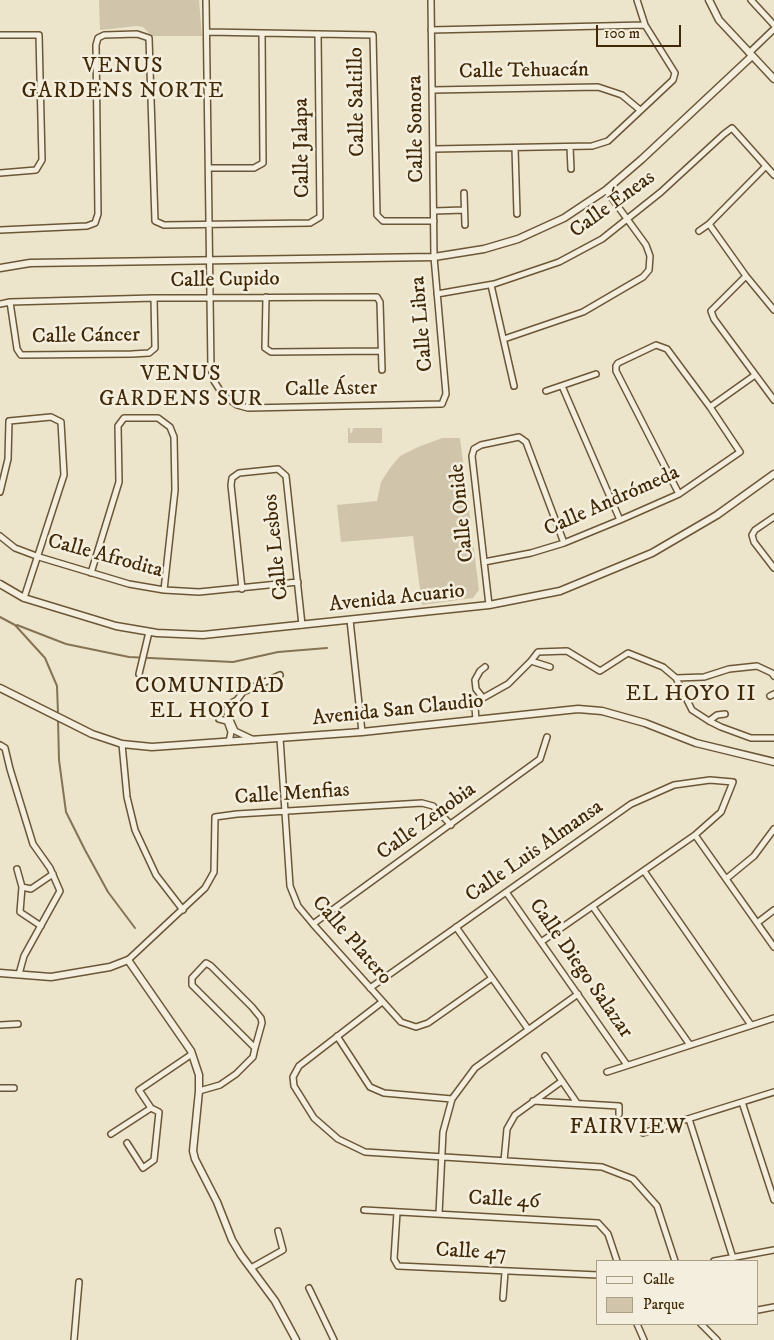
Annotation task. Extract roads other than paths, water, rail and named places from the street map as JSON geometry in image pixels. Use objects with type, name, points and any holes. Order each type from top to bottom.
[{"type":"street","name":"Calle Áster","points":[[206,0],[211,369],[214,381],[223,395],[237,405],[248,408],[442,404],[446,394],[445,387]]},
{"type":"street","name":"Calle Sonora","points":[[431,0],[434,257]]},
{"type":"street","points":[[434,149],[592,146],[608,141],[672,80],[675,74],[645,25],[637,0]]},
{"type":"street","points":[[709,0],[719,20],[774,79]]},
{"type":"street","points":[[751,0],[774,25]]},
{"type":"street","points":[[431,30],[645,25]]},
{"type":"street","points":[[0,268],[30,263],[434,257],[482,249],[518,239],[564,218],[606,190],[642,159],[750,55],[774,29]]},
{"type":"street","name":"Calle Saltillo","points":[[207,32],[373,35],[377,215],[384,221],[434,221]]},
{"type":"street","points":[[208,168],[254,168],[263,163],[262,33]]},
{"type":"street","points":[[0,34],[39,35],[42,160],[36,170],[0,173]]},
{"type":"street","name":"Calle Jalapa","points":[[0,230],[87,226],[96,223],[98,214],[96,45],[98,38],[104,35],[137,34],[149,38],[155,221],[164,225],[310,223],[320,217],[318,34]]},
{"type":"street","name":"Calle Tehuacán","points":[[432,90],[598,87],[622,95],[640,110]]},
{"type":"street","name":"Calle Éneas","points":[[437,294],[491,285],[559,262],[602,239],[661,192],[732,128],[774,175]]},
{"type":"street","points":[[570,147],[571,169]]},
{"type":"street","points":[[516,148],[517,214]]},
{"type":"street","points":[[699,231],[709,224],[766,166]]},
{"type":"street","points":[[504,339],[583,312],[642,277],[649,270],[650,256],[646,245],[606,190]]},
{"type":"street","points":[[464,193],[465,225]]},
{"type":"street","points":[[434,211],[464,210]]},
{"type":"street","points":[[709,224],[746,276],[774,310]]},
{"type":"street","name":"Calle Libra","points":[[434,257],[445,387]]},
{"type":"street","points":[[746,276],[711,310],[714,318],[774,400]]},
{"type":"street","points":[[491,285],[514,386]]},
{"type":"street","points":[[266,297],[265,348],[271,352],[381,351]]},
{"type":"street","name":"Calle Cupido","points":[[0,304],[10,302],[154,298],[377,297],[380,302],[382,370]]},
{"type":"street","name":"Calle Cáncer","points":[[10,302],[17,349],[21,355],[132,354],[149,353],[155,348],[154,298]]},
{"type":"street","name":"Calle Andrómeda","points":[[484,562],[531,554],[564,543],[620,520],[679,494],[740,452],[667,348],[656,345],[618,363],[616,371],[679,494]]},
{"type":"street","points":[[546,391],[596,374]]},
{"type":"street","points":[[710,408],[755,375]]},
{"type":"street","points":[[562,386],[620,520]]},
{"type":"street","points":[[0,492],[8,459],[9,421],[51,417],[61,422],[64,475],[39,557],[24,598]]},
{"type":"street","points":[[91,573],[119,482],[118,426],[124,418],[158,418],[170,427],[174,437],[175,490],[164,590]]},
{"type":"street","name":"Calle Onide","points":[[489,605],[472,456],[474,449],[481,445],[519,438],[526,442],[564,543]]},
{"type":"street","name":"Calle Lesbos","points":[[242,588],[231,486],[232,478],[238,473],[278,469],[286,476],[302,625]]},
{"type":"street","name":"Avenida Acuario","points":[[0,584],[24,598],[116,626],[149,632],[203,635],[489,605],[560,591],[652,552],[717,515],[774,474]]},
{"type":"street","points":[[774,517],[755,530],[752,535],[754,542],[774,568]]},
{"type":"street","name":"Calle Afrodita","points":[[0,536],[15,548],[39,557],[128,584],[164,590],[199,592],[298,582]]},
{"type":"street","points":[[350,620],[362,732]]},
{"type":"street","points":[[139,674],[149,632]]},
{"type":"street","points":[[476,720],[475,707],[483,698],[508,684],[538,652],[568,651],[600,671],[628,653],[663,667],[676,678],[692,710],[709,721],[751,738],[774,738]]},
{"type":"street","points":[[531,661],[550,667]]},
{"type":"street","points":[[676,678],[704,677],[729,669],[757,666],[772,673],[774,676]]},
{"type":"street","points":[[483,698],[476,689],[475,680],[480,671],[485,667]]},
{"type":"street","points":[[254,740],[236,731],[227,714],[228,705],[237,700],[244,692],[280,675]]},
{"type":"street","name":"Avenida San Claudio","points":[[0,688],[92,734],[122,744],[152,747],[362,732],[578,709],[602,711],[645,723],[696,743],[774,762]]},
{"type":"street","points":[[461,705],[475,707]]},
{"type":"street","points":[[709,721],[717,715],[725,714]]},
{"type":"street","points":[[219,719],[227,721],[232,732],[229,742]]},
{"type":"street","name":"Calle Zenobia","points":[[313,924],[452,825],[540,759],[547,737]]},
{"type":"street","name":"Calle Platero","points":[[280,738],[290,886],[298,906],[313,924],[401,1022],[416,1027],[428,1023],[492,978]]},
{"type":"street","points":[[122,744],[127,797],[135,830],[156,875],[183,910]]},
{"type":"street","points":[[0,745],[6,748],[10,769],[33,844],[53,874],[60,891],[24,956],[19,974]]},
{"type":"street","name":"Calle Luis Almansa","points":[[370,988],[631,804],[674,785],[710,780],[733,782],[721,812],[694,835]]},
{"type":"street","name":"Calle Menfias","points":[[128,960],[205,888],[214,872],[215,817],[422,803],[433,806],[452,825]]},
{"type":"street","points":[[726,879],[754,856],[774,829]]},
{"type":"street","points":[[541,942],[694,835],[774,947]]},
{"type":"street","points":[[17,870],[22,887],[20,912],[41,926]]},
{"type":"street","points":[[644,871],[751,1025]]},
{"type":"street","points":[[22,887],[31,889],[53,874]]},
{"type":"street","name":"Calle Diego Salazar","points":[[506,892],[627,1065]]},
{"type":"street","points":[[592,907],[690,1045]]},
{"type":"street","points":[[757,923],[774,910]]},
{"type":"street","points":[[456,927],[528,1029]]},
{"type":"street","points":[[0,973],[51,977],[110,967],[128,960],[192,1054],[199,1075],[193,1151],[195,1159],[217,1202],[232,1240],[275,1301],[296,1340]]},
{"type":"street","points":[[199,1091],[220,1085],[236,1074],[253,1057],[262,1024],[261,1018],[206,963],[192,978],[192,984],[255,1048]]},
{"type":"street","points":[[439,1214],[443,1132],[452,1100],[475,1068],[578,994]]},
{"type":"street","points":[[382,1002],[299,1066],[293,1077],[294,1086],[314,1118],[338,1139],[365,1152],[602,1167],[633,1179],[656,1206],[676,1260]]},
{"type":"street","points":[[607,1072],[774,1018]]},
{"type":"street","points":[[0,1025],[18,1024]]},
{"type":"street","points":[[337,1036],[370,1087],[384,1094],[452,1100]]},
{"type":"street","points":[[126,1143],[143,1168],[154,1160],[159,1112],[151,1108],[138,1090],[192,1054]]},
{"type":"street","points":[[545,1056],[577,1103]]},
{"type":"street","points":[[504,1161],[507,1129],[515,1115],[562,1081]]},
{"type":"street","points":[[0,1088],[14,1088]]},
{"type":"street","points":[[643,1133],[774,1092]]},
{"type":"street","points":[[532,1101],[619,1106],[619,1114]]},
{"type":"street","points":[[742,1102],[774,1200]]},
{"type":"street","points":[[111,1134],[151,1108]]},
{"type":"street","points":[[689,1119],[733,1258]]},
{"type":"street","name":"Calle 46","points":[[364,1210],[598,1222],[608,1234],[617,1260]]},
{"type":"street","name":"Calle 47","points":[[397,1212],[394,1259],[398,1266],[596,1275]]},
{"type":"street","points":[[251,1268],[283,1250],[278,1231]]},
{"type":"street","points":[[720,1260],[774,1250]]},
{"type":"street","points":[[503,1298],[505,1272]]},
{"type":"street","points":[[74,1340],[78,1282]]},
{"type":"street","points":[[309,1288],[334,1340]]},
{"type":"street","points":[[759,1310],[774,1307]]},
{"type":"street","points":[[638,1325],[644,1340]]},
{"type":"street","points":[[703,1325],[717,1340]]},
{"type":"waterway","points":[[0,617],[15,625],[45,658],[57,686],[58,714]]},
{"type":"waterway","points":[[17,625],[66,644],[129,657],[233,662],[278,652],[327,648]]},
{"type":"waterway","points":[[58,719],[59,760],[66,812],[108,892],[135,928]]},
{"type":"district","name":"VENUS GARDENS NORTE","points":[[123,80]]},
{"type":"district","name":"VENUS GARDENS SUR","points":[[181,388]]},
{"type":"district","name":"EL HOYO II","points":[[691,695]]},
{"type":"district","name":"COMUNIDAD EL HOYO I","points":[[210,700]]},
{"type":"district","name":"FAIRVIEW","points":[[628,1128]]}]
